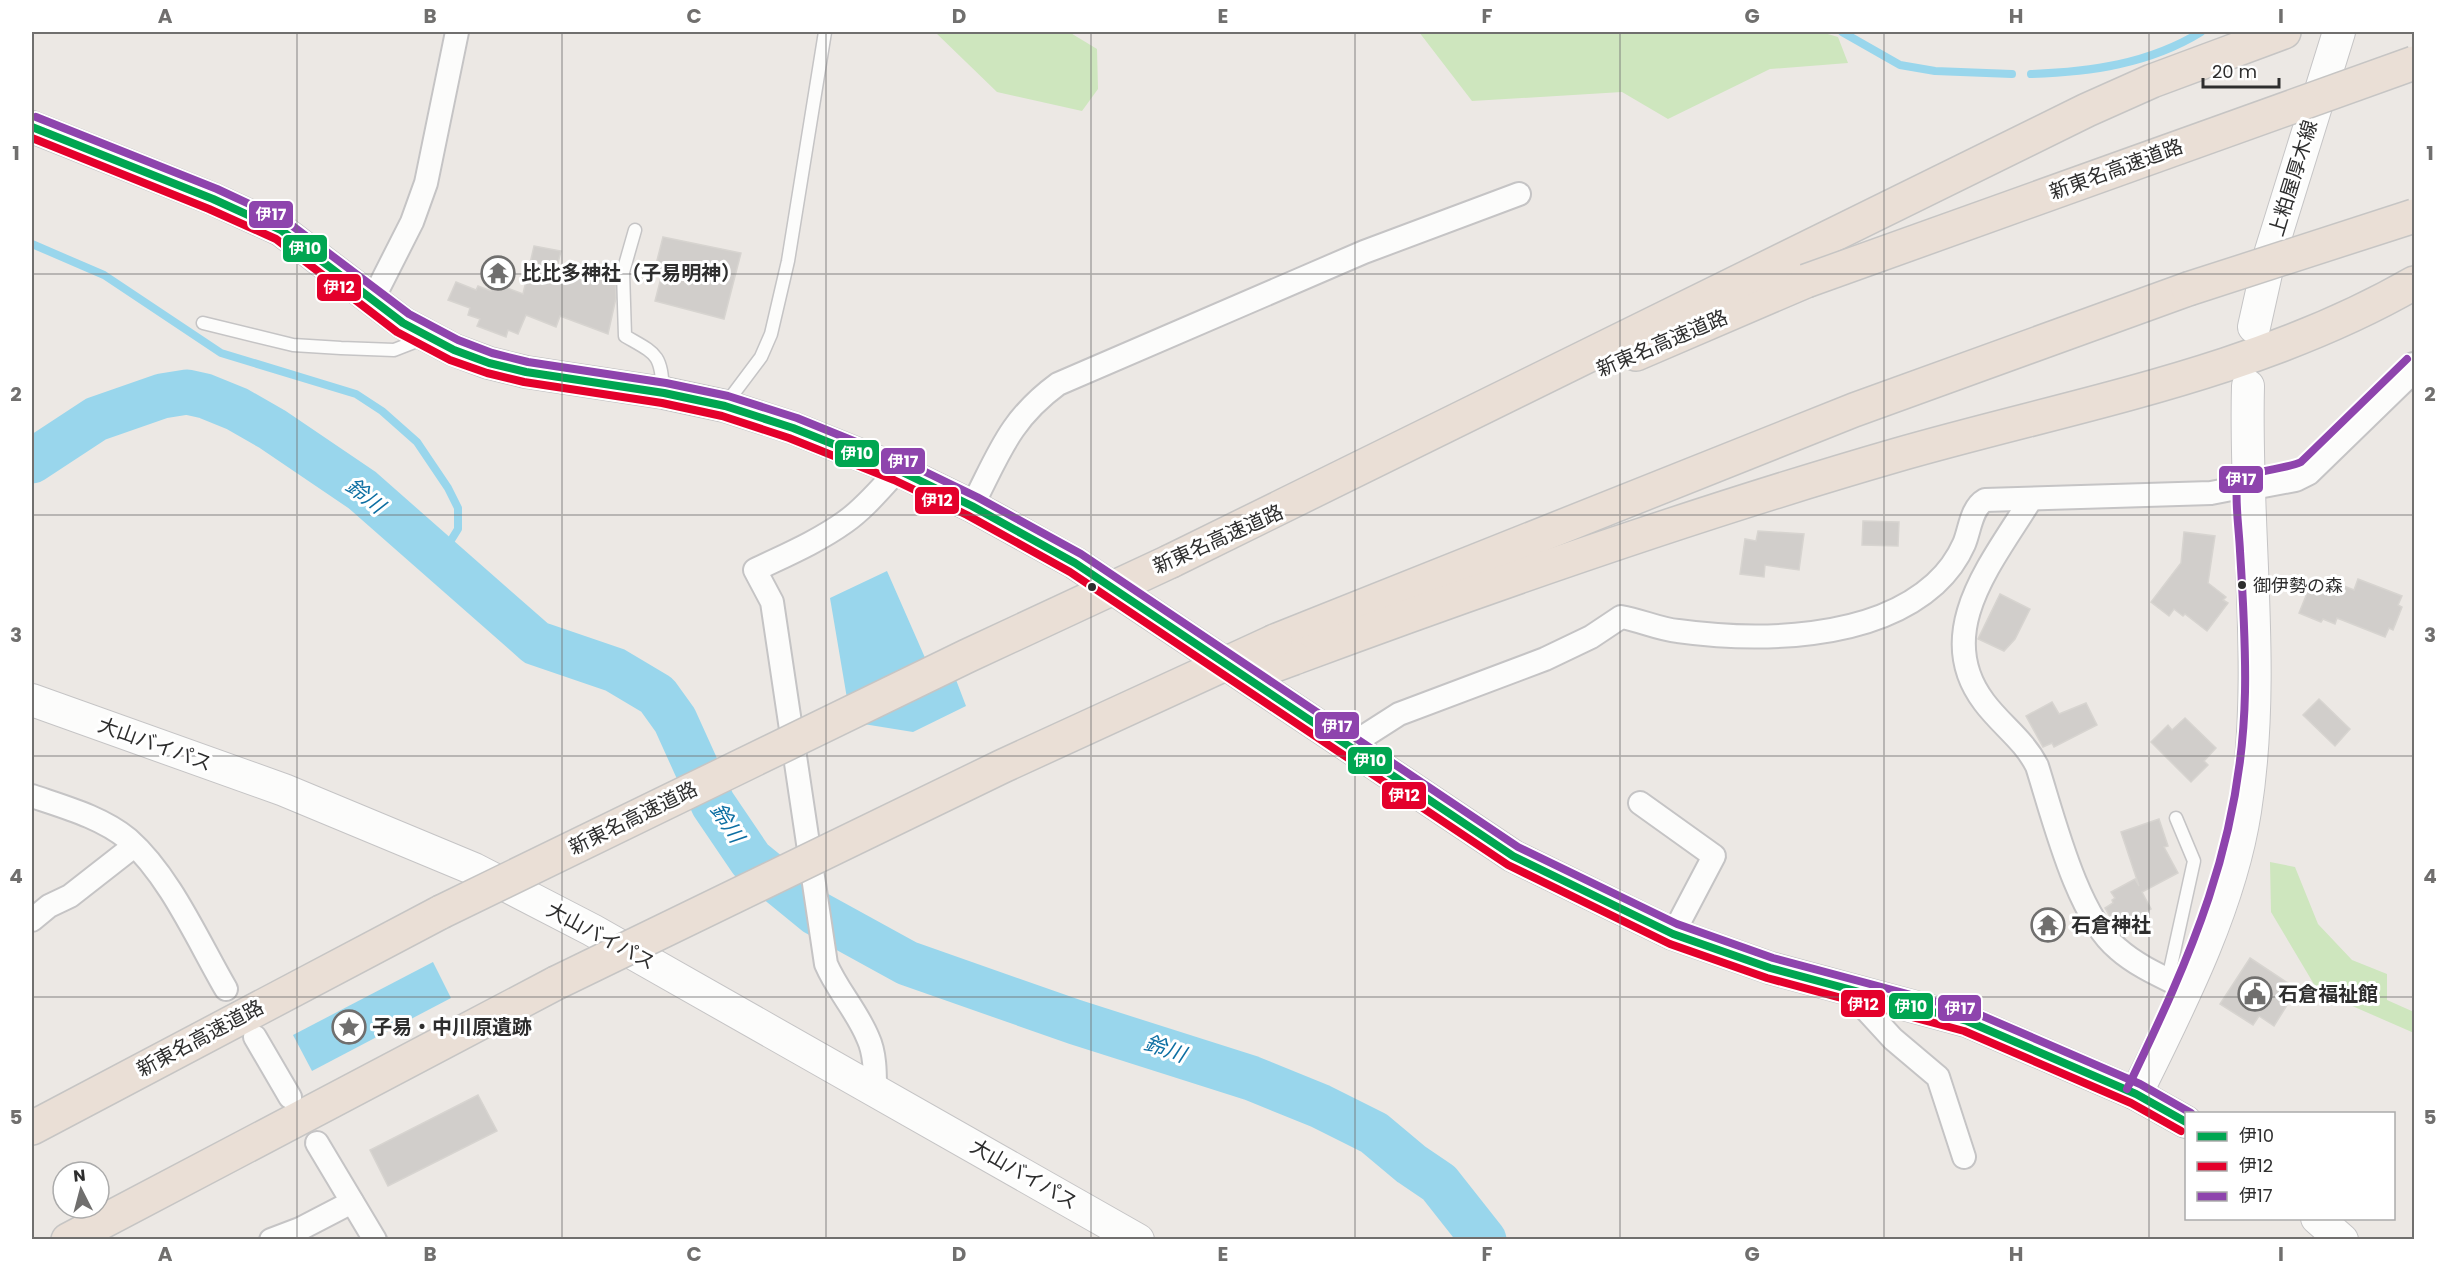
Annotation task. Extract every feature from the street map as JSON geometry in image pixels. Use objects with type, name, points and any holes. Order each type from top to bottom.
[{"type":"highway","points":[[1802,266],[2152,81],[2284,32]]},
{"type":"highway","name":"新東名高速道路","points":[[32,1128],[441,912],[967,656],[1512,407],[1802,266],[2415,63]]},
{"type":"highway","points":[[68,1239],[556,983],[1003,766],[1854,410],[2188,289],[2415,216]]},
{"type":"highway","points":[[1284,650],[1429,608],[1652,531],[1895,455],[2219,367],[2310,335],[2369,309],[2415,283]]},
{"type":"main road","name":"上粕屋厚木線","points":[[2254,327],[2271,250],[2339,32]]},
{"type":"main road","points":[[32,127],[213,198],[281,230],[420,333],[454,350],[509,368],[664,393],[724,406],[793,428],[898,470],[972,506],[1075,563],[1513,856],[1673,934],[1770,968],[1967,1021],[2136,1094],[2185,1121]]},
{"type":"main road","points":[[2136,1094],[2177,984],[2219,907],[2245,813],[2256,694],[2247,486],[2248,386]]},
{"type":"main road","name":"大山バイパス","points":[[32,700],[284,790],[474,869],[592,930],[1138,1239]]},
{"type":"main road","points":[[2319,1220],[2342,1239]]},
{"type":"street","points":[[374,299],[412,222],[426,183],[457,32]]},
{"type":"street","points":[[972,506],[1014,424],[1026,410],[1058,384],[1364,252],[1519,194]]},
{"type":"street","points":[[1349,746],[1399,714],[1545,658],[1591,637],[1621,617],[1678,631],[1755,636],[1811,633],[1878,616],[1918,597],[1949,570],[1964,545],[1979,504],[1991,499],[2211,493],[2295,477],[2307,471],[2415,367]]},
{"type":"street","points":[[875,1089],[874,1063],[868,1038],[835,984],[826,964],[772,602],[755,570],[816,540],[846,522],[898,470]]},
{"type":"street","points":[[2031,499],[1971,600],[1965,622],[1966,670],[1984,702],[2030,751],[2037,766],[2071,874],[2097,924],[2116,948],[2177,984]]},
{"type":"street","points":[[32,796],[83,813],[126,838],[155,867],[226,989]]},
{"type":"street","points":[[1640,803],[1714,856],[1673,934]]},
{"type":"street","points":[[32,920],[49,906],[70,896],[134,846]]},
{"type":"street","points":[[1846,988],[1893,1039],[1938,1077],[1964,1157]]},
{"type":"street","points":[[255,1037],[290,1097]]},
{"type":"street","points":[[317,1143],[375,1239]]},
{"type":"street","points":[[271,1239],[300,1229],[352,1202]]},
{"type":"lane","points":[[724,406],[761,357],[771,334],[788,261],[825,32]]},
{"type":"lane","points":[[635,230],[623,272],[625,336],[652,352],[662,364],[664,393]]},
{"type":"lane","points":[[203,323],[293,345],[394,350],[412,343],[420,333]]},
{"type":"lane","points":[[2176,818],[2194,861],[2177,984]]},
{"type":"green space","points":[[935,32],[1069,32],[1097,49],[1098,89],[1082,111],[997,92]]},
{"type":"green space","points":[[1419,32],[1821,32],[1838,37],[1848,63],[1770,69],[1668,119],[1622,92],[1472,101]]},
{"type":"green space","points":[[2270,862],[2295,867],[2318,924],[2352,960],[2387,974],[2387,1000],[2414,1012],[2414,1033],[2318,991],[2271,912]]},
{"type":"water","points":[[887,571],[926,660],[945,651],[966,706],[913,732],[851,722],[830,598]]},
{"type":"water","points":[[433,962],[451,998],[312,1071],[293,1035]]},
{"type":"building","points":[[663,237],[741,253],[724,319],[655,301],[662,274],[654,272]]},
{"type":"building","points":[[534,246],[561,251],[557,267],[597,276],[597,272],[615,275],[616,298],[608,334],[560,316],[556,327],[526,315],[518,334],[508,330],[506,337],[477,326],[480,319],[468,315],[470,308],[448,300],[456,282],[476,290],[478,286],[491,291],[494,283],[523,294]]},
{"type":"building","points":[[1863,521],[1899,522],[1898,546],[1862,545]]},
{"type":"building","points":[[1758,531],[1804,534],[1799,570],[1765,565],[1764,577],[1740,574],[1745,539],[1756,541]]},
{"type":"building","points":[[2184,532],[2215,536],[2208,583],[2226,597],[2223,600],[2228,603],[2207,631],[2185,614],[2183,616],[2174,609],[2169,616],[2151,602],[2181,563]]},
{"type":"building","points":[[2358,579],[2402,596],[2398,605],[2402,607],[2393,630],[2389,628],[2385,637],[2337,618],[2335,624],[2323,619],[2321,622],[2299,613],[2312,581],[2326,587],[2329,580],[2354,590]]},
{"type":"building","points":[[2000,594],[2030,609],[2015,639],[2004,651],[1978,639]]},
{"type":"building","points":[[2319,699],[2350,729],[2335,746],[2303,715]]},
{"type":"building","points":[[2052,702],[2059,714],[2086,703],[2097,725],[2054,747],[2052,743],[2043,747],[2026,716]]},
{"type":"building","points":[[2185,718],[2216,748],[2204,761],[2208,765],[2191,782],[2151,742],[2168,725],[2172,730]]},
{"type":"building","points":[[2159,819],[2168,846],[2164,847],[2178,873],[2142,892],[2151,909],[2116,927],[2105,908],[2113,903],[2112,900],[2115,898],[2111,892],[2135,879],[2139,886],[2121,832]]},
{"type":"building","points":[[2250,958],[2297,989],[2274,1026],[2259,1016],[2253,1025],[2220,1004]]},
{"type":"building","points":[[478,1095],[497,1131],[388,1186],[370,1150]]},
{"type":"waterway","points":[[1842,32],[1900,65],[1935,71],[2012,74]]},
{"type":"waterway","points":[[2031,74],[2097,68],[2140,59],[2161,52],[2201,32]]},
{"type":"waterway","points":[[32,244],[104,275],[221,353],[356,394],[382,411],[417,442],[448,488],[458,508],[458,529],[440,558]]},
{"type":"waterway","name":"鈴川","points":[[32,461],[96,419],[162,396],[187,392],[205,396],[237,409],[272,429],[362,490],[536,643],[615,670],[657,695],[675,720],[713,804],[751,860],[816,913],[907,963],[1075,1022],[1251,1078],[1320,1106],[1374,1133],[1411,1164],[1439,1183],[1484,1240]]},
{"type":"transit line","name":"伊17","points":[[36,117],[217,189],[286,221],[409,314],[458,340],[492,353],[528,362],[666,383],[728,396],[797,418],[903,461],[977,497],[1081,554],[1518,847],[1677,924],[1773,958],[1971,1011],[2140,1084],[2189,1112]]},
{"type":"transit line","name":"伊10","points":[[32,127],[213,199],[281,230],[403,323],[454,350],[489,363],[526,372],[664,393],[725,406],[793,428],[898,470],[972,506],[1075,563],[1513,856],[1673,934],[1770,968],[1967,1021],[2136,1094],[2185,1121]]},
{"type":"transit line","name":"伊12","points":[[32,138],[209,209],[276,239],[397,332],[450,360],[487,373],[524,382],[662,403],[722,416],[789,438],[894,480],[967,515],[1070,572],[1508,865],[1670,944],[1767,978],[1964,1031],[2131,1103],[2181,1131]]},
{"type":"transit line","name":"伊17","points":[[2127,1089],[2192,945],[2223,849],[2234,799],[2242,747],[2245,692],[2245,639],[2237,483],[2248,475],[2301,462],[2407,359]]},
{"type":"place","name":"比比多神社（子易明神）","points":[[498,273]]},
{"type":"place","name":"御伊勢の森","points":[[2242,585]]},
{"type":"place","name":"石倉神社","points":[[2048,925]]},
{"type":"place","name":"石倉福祉館","points":[[2255,994]]},
{"type":"place","name":"子易・中川原遺跡","points":[[349,1027]]}]
